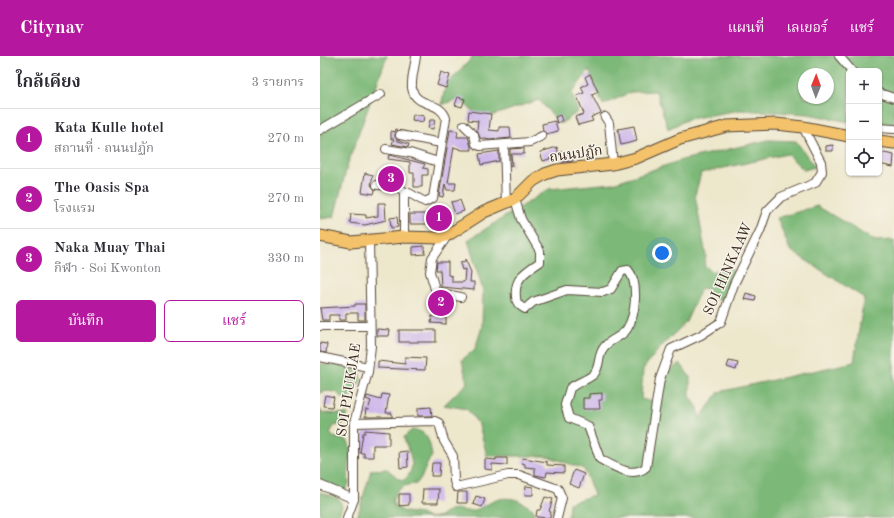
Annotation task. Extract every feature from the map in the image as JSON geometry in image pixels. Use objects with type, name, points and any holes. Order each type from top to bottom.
[{"type":"main road","name":"ถนนปฏัก","points":[[320,236],[351,242],[369,242],[404,238],[439,238],[448,235],[484,212],[510,202],[533,181],[544,174],[557,170],[613,164],[636,158],[680,139],[727,126],[757,124],[803,127],[846,135]]},
{"type":"main road","points":[[882,141],[894,143]]},
{"type":"street","points":[[839,56],[849,68]]},
{"type":"street","points":[[377,185],[397,186],[406,193],[425,202],[433,198],[446,118],[443,111],[438,107],[422,103],[412,89],[414,58]]},
{"type":"street","points":[[882,93],[894,98]]},
{"type":"street","points":[[320,130],[381,94]]},
{"type":"street","points":[[605,117],[609,123],[613,164]]},
{"type":"street","points":[[464,125],[474,135],[476,144],[480,146],[504,146],[530,142],[542,136]]},
{"type":"street","name":"SOI HINKAAW","points":[[510,202],[540,251],[540,262],[521,277],[515,285],[516,301],[520,307],[525,309],[533,302],[567,290],[603,292],[611,289],[622,271],[628,270],[633,276],[635,284],[634,304],[629,325],[622,334],[605,345],[599,356],[598,366],[594,374],[570,388],[565,405],[569,418],[588,426],[600,459],[631,472],[641,472],[646,467],[660,379],[672,349],[701,335],[721,322],[734,284],[760,231],[767,211],[781,197],[815,183],[822,172],[820,162],[803,127]]},
{"type":"street","points":[[882,128],[894,129]]},
{"type":"street","points":[[400,135],[441,143]]},
{"type":"street","points":[[504,146],[510,202]]},
{"type":"street","points":[[386,150],[410,153],[438,162]]},
{"type":"street","points":[[404,238],[404,196],[406,193]]},
{"type":"street","points":[[448,235],[432,258],[430,272],[435,290],[439,293],[462,298]]},
{"type":"street","name":"SOI PLUKJAE","points":[[347,518],[354,499],[354,423],[368,367],[371,346],[369,242]]},
{"type":"street","points":[[320,326],[370,326]]},
{"type":"street","points":[[320,357],[368,367]]},
{"type":"street","points":[[354,423],[435,421],[438,423],[444,441],[453,456],[456,487],[508,475],[519,475],[558,488],[562,498],[557,518]]},
{"type":"street","points":[[320,485],[354,499]]},
{"type":"green space","points":[[320,56],[387,56],[348,163],[334,217],[320,219]]},
{"type":"green space","points":[[471,56],[894,56],[894,129],[882,127],[882,68],[846,68],[846,121],[808,114],[740,110],[688,119],[668,129],[656,91],[631,92],[603,105],[589,70],[572,93],[578,112],[560,124],[539,100],[482,119],[459,99],[441,105],[446,85],[472,58]]},
{"type":"green space","points":[[768,140],[796,141],[815,167],[804,170],[787,154],[701,173],[695,195],[706,256],[704,265],[712,272],[726,266],[734,271],[722,302],[711,296],[707,289],[701,288],[686,322],[658,350],[643,369],[641,399],[661,404],[668,372],[680,363],[690,377],[690,396],[698,408],[700,418],[719,392],[854,362],[864,298],[790,250],[777,218],[817,206],[875,241],[894,240],[894,518],[568,518],[569,503],[594,495],[584,469],[547,456],[487,456],[479,425],[467,409],[444,405],[467,383],[462,360],[475,349],[482,327],[483,291],[468,240],[549,189],[613,183],[682,160]]},
{"type":"green space","points":[[320,364],[340,366],[360,373],[361,380],[351,397],[342,398],[336,392],[323,391],[320,394]]},
{"type":"green space","points":[[320,409],[322,413],[348,414],[343,424],[334,426],[330,433],[333,437],[347,440],[349,444],[349,484],[344,493],[320,481]]},
{"type":"green space","points":[[412,430],[422,432],[425,435],[429,442],[432,456],[421,478],[416,484],[407,485],[401,488],[396,493],[392,501],[395,507],[405,512],[421,514],[431,518],[357,518],[371,470],[387,469],[399,479],[404,480],[409,475],[412,464],[404,437]]},
{"type":"green space","points":[[320,492],[339,499],[342,506],[338,518],[320,518]]},
{"type":"green space","points":[[504,498],[513,499],[533,509],[534,518],[431,518],[442,516],[450,510],[456,509],[473,511],[491,502]]},
{"type":"building","points":[[441,72],[450,75],[446,88],[437,85]]},
{"type":"building","points":[[590,74],[598,92],[592,95],[601,113],[591,117],[593,121],[578,125],[575,117],[584,114],[577,96],[584,93],[581,87],[588,84],[585,77]]},
{"type":"building","points":[[458,97],[465,99],[462,107],[455,105]]},
{"type":"building","points":[[469,111],[491,114],[489,130],[499,131],[499,127],[510,127],[511,138],[490,140],[480,138],[477,130],[478,121],[468,120]]},
{"type":"building","points":[[413,114],[424,116],[423,122],[412,120]]},
{"type":"building","points":[[560,115],[562,121],[557,123],[555,117]]},
{"type":"building","points":[[430,120],[435,120],[433,129],[428,128]]},
{"type":"building","points":[[555,121],[558,131],[547,134],[543,131],[542,124]]},
{"type":"building","points":[[634,126],[637,141],[621,145],[618,129]]},
{"type":"building","points":[[396,129],[398,130],[395,137],[398,141],[409,144],[408,147],[392,144],[394,139],[391,139],[391,131],[395,132]]},
{"type":"building","points":[[450,130],[458,131],[457,137],[468,137],[472,150],[462,150],[454,147],[448,183],[456,183],[455,190],[447,190],[445,184],[443,197],[439,196]]},
{"type":"building","points":[[833,145],[833,151],[826,151],[826,146]]},
{"type":"building","points":[[557,147],[558,152],[573,152],[573,161],[562,162],[562,155],[543,161],[540,152]]},
{"type":"building","points":[[524,148],[524,154],[511,154],[512,166],[510,167],[510,149]]},
{"type":"building","points":[[499,151],[499,161],[481,165],[479,154]]},
{"type":"building","points":[[882,153],[894,155],[893,167],[882,165]]},
{"type":"building","points":[[389,155],[425,164],[423,168],[428,169],[428,175],[422,175],[422,187],[414,187],[414,173],[410,173],[410,162],[388,159]]},
{"type":"building","points":[[365,173],[373,175],[371,185],[375,190],[374,194],[362,192]]},
{"type":"building","points":[[388,174],[394,174],[394,180],[387,180]]},
{"type":"building","points":[[460,200],[464,211],[455,214],[451,202]]},
{"type":"building","points":[[378,203],[385,203],[386,220],[365,225],[350,223],[351,214],[366,215],[366,218],[378,216]]},
{"type":"building","points":[[434,208],[445,209],[444,227],[433,227],[434,224],[410,224],[410,214],[434,214]]},
{"type":"building","points":[[397,217],[398,227],[391,228],[390,218]]},
{"type":"building","points":[[424,246],[425,254],[413,255],[413,247]]},
{"type":"building","points":[[465,259],[471,272],[470,282],[474,282],[474,290],[441,287],[440,270],[436,270],[437,262],[448,262],[448,275],[452,276],[452,282],[464,282],[465,269],[462,270],[460,263],[465,262]]},
{"type":"building","points":[[746,293],[756,296],[755,301],[744,299]]},
{"type":"building","points":[[434,300],[450,301],[450,313],[444,313],[444,308],[433,307]]},
{"type":"building","points":[[355,304],[365,304],[365,320],[358,320],[358,313],[346,313],[346,320],[339,320],[339,315],[329,315],[329,320],[322,320],[320,308],[355,306]]},
{"type":"building","points":[[432,316],[446,318],[446,324],[431,323]]},
{"type":"building","points":[[377,329],[390,330],[389,336],[377,336]]},
{"type":"building","points":[[399,330],[436,330],[436,342],[399,342]]},
{"type":"building","points":[[320,343],[327,344],[326,353],[320,352]]},
{"type":"building","points":[[405,357],[426,358],[425,370],[378,368],[378,361],[405,364]]},
{"type":"building","points":[[729,361],[738,363],[736,370],[727,367]]},
{"type":"building","points":[[602,393],[602,400],[599,400],[600,409],[583,409],[583,398],[589,398],[589,394]]},
{"type":"building","points":[[382,394],[389,395],[386,413],[392,413],[392,417],[365,417],[366,409],[368,410],[371,401],[366,399],[367,396],[381,400]]},
{"type":"building","points":[[325,395],[334,397],[332,407],[323,406]]},
{"type":"building","points":[[431,407],[432,416],[418,416],[418,408]]},
{"type":"building","points":[[365,430],[389,432],[389,445],[373,445],[373,457],[364,457],[364,453],[360,453],[363,433],[365,433]]},
{"type":"building","points":[[407,451],[408,467],[400,468],[399,452]]},
{"type":"building","points":[[496,458],[507,458],[507,465],[492,464],[492,470],[485,469],[485,459],[496,460]]},
{"type":"building","points":[[523,458],[547,462],[547,465],[564,466],[564,473],[547,472],[546,477],[535,475],[535,468],[525,467],[525,464],[522,463]]},
{"type":"building","points":[[432,463],[440,463],[439,476],[431,476]]},
{"type":"building","points":[[574,470],[584,474],[579,488],[569,484]]},
{"type":"building","points":[[526,486],[533,487],[533,495],[525,495]]},
{"type":"building","points":[[423,489],[439,489],[438,503],[422,503]]},
{"type":"building","points":[[458,492],[467,492],[467,503],[457,503]]},
{"type":"building","points":[[399,494],[409,494],[409,505],[399,506]]},
{"type":"building","points":[[476,496],[485,499],[482,507],[473,504]]},
{"type":"building","points":[[545,497],[553,499],[549,511],[551,512],[550,518],[536,517],[537,510],[540,510]]},
{"type":"place","name":"Naka Muay Thai","points":[[391,179]]},
{"type":"place","name":"Kata Kulle hotel","points":[[439,218]]},
{"type":"place","name":"The Oasis Spa","points":[[441,303]]}]
